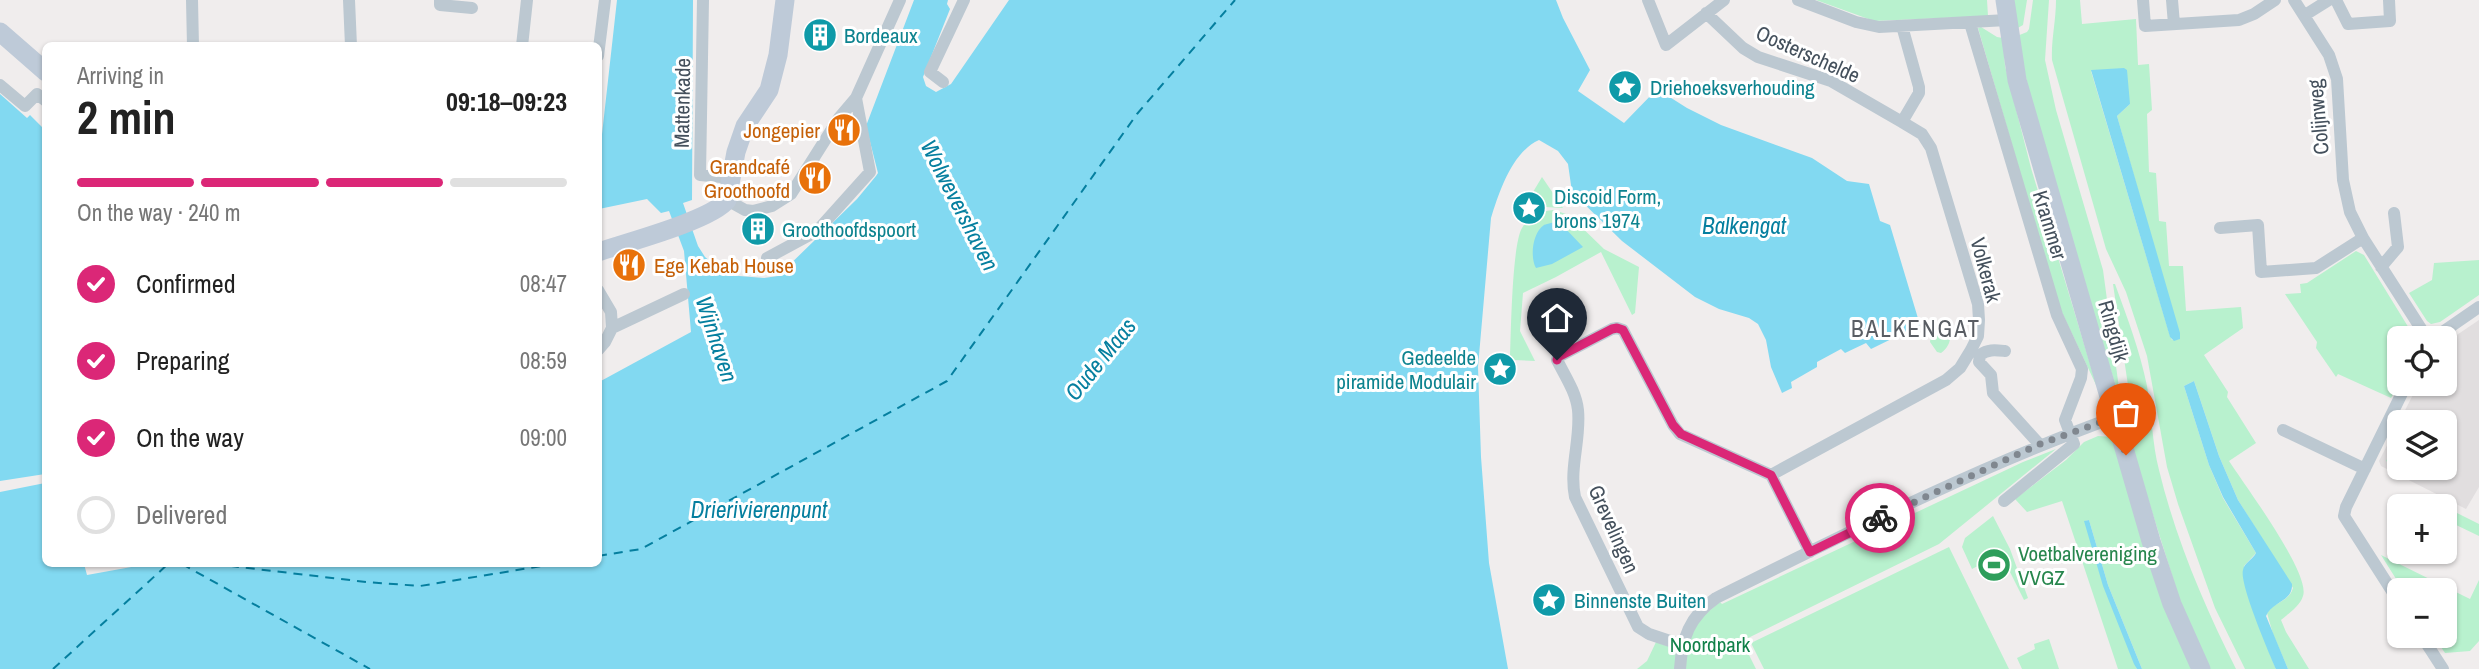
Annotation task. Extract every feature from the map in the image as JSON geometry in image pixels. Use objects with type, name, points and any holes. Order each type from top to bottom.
[{"type":"main road","points":[[602,251],[714,211],[727,201],[736,152],[745,127],[769,90],[778,55],[785,0]]},
{"type":"main road","name":"Ringdijk","points":[[2005,0],[2017,80],[2115,417],[2172,604],[2201,669]]},
{"type":"main road","points":[[0,32],[42,69]]},
{"type":"street","points":[[192,0],[193,42]]},
{"type":"street","points":[[349,0],[351,42]]},
{"type":"street","points":[[440,0],[440,5],[472,8]]},
{"type":"street","points":[[522,42],[527,0]]},
{"type":"street","points":[[600,42],[604,0]]},
{"type":"street","name":"Mattenkade","points":[[702,0],[700,175],[732,178]]},
{"type":"street","points":[[727,201],[753,211],[786,199],[838,118],[856,98],[900,0]]},
{"type":"street","points":[[1648,0],[1666,45],[1707,5],[1724,0]]},
{"type":"street","points":[[1798,0],[1879,27],[2007,20]]},
{"type":"street","points":[[2143,0],[2145,26],[2239,20],[2254,15],[2276,0]]},
{"type":"street","points":[[2172,0],[2174,23]]},
{"type":"street","name":"Colijnweg","points":[[2294,0],[2329,55],[2337,79],[2343,180],[2350,212],[2362,238],[2419,326]]},
{"type":"street","points":[[2305,15],[2329,0]]},
{"type":"street","points":[[2336,0],[2348,24],[2390,21],[2389,0]]},
{"type":"street","points":[[943,82],[930,72],[962,3]]},
{"type":"street","name":"Oosterschelde","points":[[1707,5],[1743,48],[1758,57],[1831,81],[1902,122]]},
{"type":"street","name":"Krammer","points":[[1970,23],[2057,315],[2082,369],[2065,420],[2071,433]]},
{"type":"street","points":[[1902,26],[1919,87],[1919,93],[1902,122]]},
{"type":"street","points":[[0,85],[25,107],[37,94],[42,98]]},
{"type":"street","points":[[767,258],[817,231],[870,172],[856,98]]},
{"type":"street","name":"Volkerak","points":[[1771,475],[1946,380],[1967,359],[1978,336],[1978,304],[1931,148],[1922,134],[1902,122]]},
{"type":"street","points":[[2381,267],[2398,247],[2394,213]]},
{"type":"street","points":[[2220,228],[2258,225],[2261,272],[2316,268],[2362,238]]},
{"type":"street","points":[[602,344],[612,328],[684,294]]},
{"type":"street","points":[[602,297],[611,312],[612,328]]},
{"type":"street","points":[[2451,326],[2479,307]]},
{"type":"street","name":"Grevelingen","points":[[1682,645],[1649,634],[1638,627],[1575,497],[1573,476],[1579,412],[1558,357],[1612,329],[1623,330],[1673,425],[1681,434],[1771,475]]},
{"type":"street","points":[[2005,351],[1984,352],[1980,355],[1979,362],[1991,375],[1993,393],[2040,444]]},
{"type":"street","points":[[2387,583],[2344,516],[2401,396]]},
{"type":"street","points":[[1680,669],[1682,645],[1694,618],[1716,598],[2040,444],[2115,417]]},
{"type":"street","points":[[2283,430],[2365,468]]},
{"type":"street","points":[[2004,501],[2073,447],[2071,433]]},
{"type":"street","points":[[1771,475],[1810,552]]},
{"type":"street","points":[[2429,648],[2443,669]]},
{"type":"shaded area","points":[[2479,320],[2479,487],[2466,509],[2457,504],[2457,494],[2436,494],[2409,480],[2457,480],[2457,410],[2405,410],[2412,396],[2457,396],[2457,335]]},
{"type":"shaded area","points":[[2387,445],[2387,469],[2381,466],[2379,461]]},
{"type":"green space","points":[[1816,0],[1987,0],[1988,16],[1874,21]]},
{"type":"green space","points":[[2013,0],[2027,0],[2023,25],[2016,29]]},
{"type":"green space","points":[[2033,0],[2049,0],[2045,60],[2056,110],[2103,270],[2121,403],[2064,221],[2027,82],[2017,36],[2029,29]]},
{"type":"green space","points":[[2056,0],[2080,0],[2082,24],[2136,19],[2138,65],[2149,64],[2152,110],[2147,114],[2149,172],[2156,173],[2159,221],[2166,222],[2169,266],[2183,266],[2186,311],[2241,307],[2243,328],[2204,355],[2256,443],[2229,461],[2275,529],[2297,569],[2303,585],[2302,600],[2281,620],[2309,669],[2288,669],[2273,634],[2267,613],[2288,596],[2293,588],[2238,500],[2219,456],[2194,381],[2184,386],[2209,465],[2223,498],[2256,553],[2244,566],[2276,669],[2245,669],[2215,608],[2167,467],[2147,356],[2126,292],[2106,249],[2052,60]],"holes":[[[2091,71],[2130,104],[2117,116],[2180,339],[2172,340],[2170,336]]]},
{"type":"green space","points":[[1978,28],[2003,38],[2005,66],[2031,168],[2097,387],[2059,306]]},
{"type":"green space","points":[[1542,177],[1563,208],[1546,207],[1524,217],[1527,202]]},
{"type":"green space","points":[[1554,210],[1569,215],[1604,249],[1639,267],[1635,313],[1632,315],[1601,252],[1523,293],[1520,331],[1535,361],[1513,360],[1510,357],[1512,310],[1519,237],[1522,228],[1532,217]]},
{"type":"green space","points":[[2356,251],[2364,255],[2408,326],[2387,326],[2387,396],[2392,396],[2391,398],[2338,374],[2336,377],[2316,348],[2317,342],[2285,294],[2301,293],[2300,284],[2307,283]]},
{"type":"green space","points":[[2479,260],[2479,295],[2440,322],[2431,324],[2427,321],[2409,293],[2432,280],[2434,263]]},
{"type":"green space","points":[[2113,284],[2129,322],[2144,373],[2157,460],[2174,522],[2202,596],[2236,669],[2209,669],[2182,607],[2127,432],[2132,431],[2134,426]]},
{"type":"green space","points":[[1943,326],[1949,327],[1950,338],[1941,353],[1937,352],[1930,342],[1931,335]]},
{"type":"green space","points":[[2098,436],[2114,437],[2191,669],[2142,669],[2108,585],[2089,520],[2085,521],[2137,669],[2118,669],[2062,501],[2027,512],[2015,499],[2066,460],[2084,442]]},
{"type":"green space","name":"Noordpark","points":[[2056,449],[1939,544],[1742,641],[1756,669],[1637,669],[1647,661],[1656,642],[1667,646],[1720,602],[1722,604]]},
{"type":"green space","points":[[2457,513],[2479,524],[2479,536],[2457,525]]},
{"type":"green space","points":[[1993,516],[2010,549],[2028,598],[2024,600],[2001,554],[1972,569],[1962,547],[1965,538]]},
{"type":"green space","points":[[1949,547],[2009,669],[1764,669],[1751,643]]},
{"type":"green space","points":[[2381,555],[2387,558],[2387,564],[2399,564],[2428,578],[2395,578]]},
{"type":"green space","points":[[2479,580],[2479,641],[2470,651],[2445,653],[2442,648],[2457,648],[2457,593],[2470,599]]},
{"type":"green space","points":[[2049,639],[2059,669],[2022,669],[2017,658],[2035,649],[2034,644]]},
{"type":"water","points":[[617,0],[693,0],[692,200],[683,203],[698,246],[705,257],[727,275],[764,278],[778,276],[857,199],[878,173],[866,126],[914,0],[948,0],[950,9],[923,77],[926,86],[936,92],[951,84],[1009,0],[1556,0],[1590,70],[1578,91],[1624,123],[1657,89],[1721,125],[1812,158],[1847,181],[1869,184],[1880,221],[1890,225],[1920,325],[1871,349],[1866,343],[1845,353],[1841,349],[1817,362],[1817,367],[1791,382],[1792,388],[1782,393],[1771,367],[1766,340],[1758,324],[1695,297],[1622,241],[1572,192],[1568,164],[1558,151],[1539,140],[1530,146],[1521,154],[1508,174],[1491,218],[1478,367],[1489,563],[1508,669],[0,669],[0,94],[27,118],[30,115],[42,127],[42,567],[602,567],[602,380],[691,332],[684,251],[669,211],[661,213],[647,199],[602,208],[602,134]]},
{"type":"water","points":[[2091,70],[2127,70],[2130,104],[2117,116],[2180,333],[2180,339],[2174,341],[2170,337]]},
{"type":"water","points":[[1555,222],[1563,226],[1583,247],[1552,264],[1536,268],[1533,252],[1537,234],[1544,225]]},
{"type":"water","points":[[2194,381],[2219,456],[2238,500],[2292,584],[2286,598],[2266,616],[2288,669],[2276,669],[2245,589],[2243,570],[2256,553],[2223,497],[2209,465],[2184,386]]},
{"type":"water","points":[[2089,520],[2108,585],[2142,669],[2137,669],[2134,664],[2103,586],[2084,521]]},
{"type":"pier","points":[[42,474],[42,484],[0,492],[0,481]]},
{"type":"pier","points":[[85,567],[131,567],[87,575]]},
{"type":"ferry route","points":[[602,555],[641,549],[947,381],[1137,114],[1235,0]]},
{"type":"ferry route","points":[[53,669],[165,567]]},
{"type":"ferry route","points":[[187,567],[370,669]]},
{"type":"ferry route","points":[[239,567],[420,586],[536,567]]},
{"type":"way so far","points":[[1880,518],[2040,444],[2115,417],[2126,455]]},
{"type":"place","name":"Bordeaux","points":[[820,35]]},
{"type":"place","name":"Driehoeksverhouding","points":[[1625,87]]},
{"type":"place","name":"Jongepier","points":[[844,130]]},
{"type":"place","name":"Grandcafé Groothoofd","points":[[815,178]]},
{"type":"place","name":"Discoid Form, brons 1974","points":[[1529,208]]},
{"type":"place","name":"Groothoofdspoort","points":[[758,229]]},
{"type":"place","name":"Ege Kebab House","points":[[629,265]]},
{"type":"place","name":"Gedeelde piramide Modulair","points":[[1500,369]]},
{"type":"place","name":"Voetbalvereniging VVGZ","points":[[1994,565]]},
{"type":"place","name":"Binnenste Buiten","points":[[1549,600]]},
{"type":"district","name":"BALKENGAT","points":[[1916,328]]},
{"type":"route","points":[[1557,360],[1558,357],[1612,329],[1623,330],[1673,425],[1692,441],[1771,475],[1810,552],[1880,518]]},
{"type":"water label","name":"Wolwevershaven","points":[[960,205]]},
{"type":"water label","name":"Balkengat","points":[[1744,225]]},
{"type":"water label","name":"Wijnhaven","points":[[717,339]]},
{"type":"water label","name":"Oude Maas","points":[[1100,359]]},
{"type":"water label","name":"Drierivierenpunt","points":[[759,509]]}]
